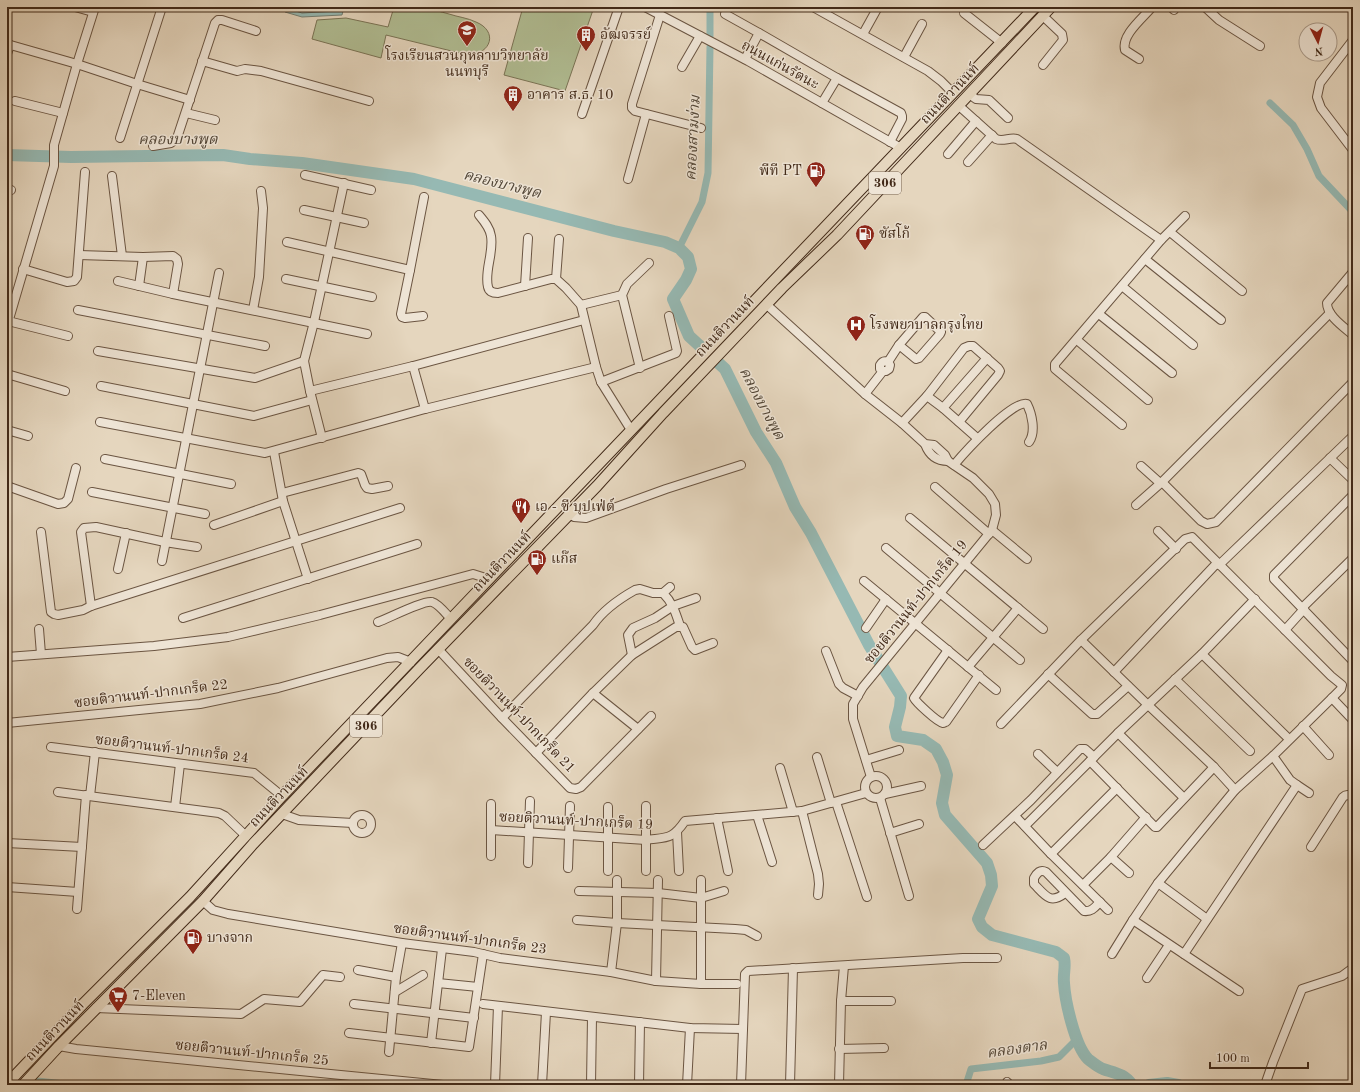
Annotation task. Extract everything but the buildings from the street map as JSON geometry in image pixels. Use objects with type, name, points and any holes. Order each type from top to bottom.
[{"type":"main road","name":"ถนนติวานนท์","points":[[23,1085],[96,1008],[203,901],[227,872],[419,669],[569,513],[597,486],[717,356],[836,235],[1051,7]]},
{"type":"main road","name":"ถนนติวานนท์","points":[[7,1084],[83,1004],[190,897],[282,796],[1002,43],[1033,8]]},
{"type":"main road","points":[[411,662],[419,669]]},
{"type":"street","points":[[68,336],[8,324],[54,166],[54,145],[76,64],[94,9],[75,7]]},
{"type":"street","points":[[120,138],[162,7]]},
{"type":"street","points":[[582,114],[619,7]]},
{"type":"street","name":"ถนนแก่นรัตนะ","points":[[645,7],[745,59],[900,148]]},
{"type":"street","points":[[813,7],[823,9],[928,71],[953,93]]},
{"type":"street","points":[[863,34],[878,7]]},
{"type":"street","points":[[1139,59],[1125,50],[1124,44],[1126,36],[1152,7]]},
{"type":"street","points":[[1205,7],[1219,20],[1260,46]]},
{"type":"street","points":[[964,13],[1002,43]]},
{"type":"street","points":[[725,14],[901,113],[902,119],[890,142]]},
{"type":"street","points":[[660,15],[632,108],[635,111],[701,128]]},
{"type":"street","points":[[1043,16],[1062,34],[1064,40],[1043,64]]},
{"type":"street","points":[[153,146],[170,143],[175,141],[177,138],[215,23],[218,20],[222,20],[256,31]]},
{"type":"street","points":[[904,57],[922,24]]},
{"type":"street","points":[[745,59],[759,33]]},
{"type":"street","points":[[682,67],[700,36]]},
{"type":"street","points":[[1353,40],[1320,83],[1317,97],[1321,108],[1353,150]]},
{"type":"street","points":[[7,54],[9,45],[76,64],[190,100]]},
{"type":"street","points":[[202,61],[238,71],[245,69],[261,71],[369,101]]},
{"type":"street","points":[[822,103],[837,78]]},
{"type":"street","points":[[969,94],[976,99],[989,100],[1008,118]]},
{"type":"street","points":[[15,101],[63,113]]},
{"type":"street","points":[[958,105],[999,140],[1017,139],[1161,240]]},
{"type":"street","points":[[186,113],[215,120]]},
{"type":"street","points":[[628,179],[646,114]]},
{"type":"street","points":[[948,154],[976,121]]},
{"type":"street","points":[[968,162],[992,135]]},
{"type":"street","points":[[24,269],[67,282],[74,281],[77,277],[85,172]]},
{"type":"street","points":[[305,175],[371,190]]},
{"type":"street","points":[[112,176],[122,256]]},
{"type":"street","points":[[322,438],[304,361],[330,251],[344,183]]},
{"type":"street","points":[[253,310],[259,277],[263,208],[262,191]]},
{"type":"street","points":[[424,198],[401,314],[402,317],[405,318],[424,316]]},
{"type":"street","points":[[304,210],[364,223]]},
{"type":"street","points":[[479,215],[484,221],[491,235],[492,242],[488,274],[488,288],[491,291],[498,293],[556,279]]},
{"type":"street","points":[[1122,425],[1055,369],[1055,364],[1161,240],[1185,216]]},
{"type":"street","points":[[1170,232],[1242,291]]},
{"type":"street","points":[[525,286],[528,238]]},
{"type":"street","points":[[556,279],[559,239]]},
{"type":"street","points":[[287,242],[410,270]]},
{"type":"street","points":[[79,255],[143,257],[173,256],[177,259],[178,264],[173,294]]},
{"type":"street","points":[[139,286],[143,257]]},
{"type":"street","points":[[1145,259],[1220,320]]},
{"type":"street","points":[[640,368],[622,295],[627,284],[649,263]]},
{"type":"street","points":[[1353,272],[1327,302],[1327,307],[1330,313],[1353,335]]},
{"type":"street","points":[[162,561],[219,273]]},
{"type":"street","points":[[286,279],[372,297]]},
{"type":"street","points":[[556,279],[581,305],[596,367],[602,382],[631,430]]},
{"type":"street","points":[[118,281],[173,294],[367,334]]},
{"type":"street","points":[[1122,286],[1193,345]]},
{"type":"street","points":[[581,305],[622,295]]},
{"type":"street","name":"ซอยติวานนท์-ปากเกร็ด 19","points":[[767,305],[865,394],[926,444],[934,445],[945,454],[951,463],[973,478],[989,494],[995,504],[996,516],[990,532],[863,687],[853,704],[853,719],[870,778]]},
{"type":"street","points":[[78,310],[264,346]]},
{"type":"street","points":[[1136,505],[1161,482],[1330,313]]},
{"type":"street","points":[[1099,314],[1172,373]]},
{"type":"street","points":[[602,382],[676,353],[677,351],[669,316]]},
{"type":"street","points":[[865,394],[883,371],[880,369],[882,362],[888,362],[899,345],[923,317],[925,317],[941,332],[917,359],[899,345]]},
{"type":"street","points":[[310,391],[413,366],[584,320]]},
{"type":"street","points":[[1077,340],[1148,400]]},
{"type":"street","points":[[902,423],[927,396],[964,348],[973,346],[1000,371],[959,422]]},
{"type":"street","points":[[98,351],[255,378],[304,361]]},
{"type":"street","points":[[943,408],[987,358]]},
{"type":"street","points":[[413,366],[425,409]]},
{"type":"street","points":[[100,422],[266,453],[425,409],[596,367]]},
{"type":"street","points":[[7,374],[65,391]]},
{"type":"street","points":[[1141,466],[1161,482],[1201,521],[1207,524],[1216,522],[1353,382]]},
{"type":"street","points":[[101,386],[254,416],[312,400]]},
{"type":"street","points":[[927,396],[977,438]]},
{"type":"street","points":[[951,463],[977,438],[1008,412],[1024,402],[1027,404],[1031,412],[1033,437],[1029,442]]},
{"type":"street","points":[[7,430],[28,436]]},
{"type":"street","points":[[1114,672],[1218,564],[1353,436]]},
{"type":"street","points":[[274,452],[283,497],[308,579]]},
{"type":"street","points":[[1330,458],[1353,480]]},
{"type":"street","points":[[105,459],[231,484]]},
{"type":"street","points":[[569,513],[574,517],[586,518],[673,486],[741,465]]},
{"type":"street","points":[[7,486],[58,504],[64,503],[68,500],[76,468]]},
{"type":"street","points":[[214,525],[283,497],[358,473],[362,474],[367,488],[372,489],[388,486]]},
{"type":"street","points":[[935,487],[990,532],[1027,559]]},
{"type":"street","points":[[92,492],[205,514]]},
{"type":"street","points":[[1353,495],[1274,575],[1276,582],[1353,661]]},
{"type":"street","points":[[42,532],[52,612],[58,615],[83,610],[91,606],[400,508]]},
{"type":"street","points":[[910,518],[1043,628]]},
{"type":"street","points":[[91,606],[81,532],[84,528],[96,526],[165,542],[197,547]]},
{"type":"street","points":[[1158,531],[1176,549]]},
{"type":"street","points":[[118,569],[126,533]]},
{"type":"street","points":[[1001,724],[1081,640],[1185,539],[1192,537],[1331,676],[1342,685],[1341,689],[1273,756],[1235,790],[1158,883],[1112,954]]},
{"type":"street","points":[[183,618],[417,544]]},
{"type":"street","points":[[886,548],[1020,660]]},
{"type":"street","points":[[1285,630],[1303,608],[1353,558]]},
{"type":"street","points":[[7,657],[154,646],[228,637],[320,615],[473,574],[489,580]]},
{"type":"street","points":[[864,581],[996,690]]},
{"type":"street","points":[[502,718],[608,607],[635,590],[640,589],[653,594],[663,593],[670,587]]},
{"type":"street","points":[[663,593],[673,606],[680,626],[683,627],[692,648],[695,650],[713,644]]},
{"type":"street","points":[[632,655],[628,635],[633,628],[655,618],[673,606],[696,598]]},
{"type":"street","points":[[866,628],[886,599]]},
{"type":"street","points":[[1025,826],[1118,733],[1202,654],[1255,600]]},
{"type":"street","points":[[378,622],[429,602],[434,602],[451,619]]},
{"type":"street","points":[[968,666],[1018,608]]},
{"type":"street","points":[[536,753],[593,693],[632,655],[676,627],[680,626]]},
{"type":"street","points":[[39,629],[41,654]]},
{"type":"street","points":[[1081,640],[1214,767],[1235,790]]},
{"type":"street","name":"ซอยติวานนท์-ปากเกร็ด 21","points":[[438,649],[570,788],[576,789],[581,787],[651,716]]},
{"type":"street","points":[[948,650],[914,698],[916,702],[928,712],[940,721],[946,722],[979,675]]},
{"type":"street","points":[[826,651],[839,684],[843,688],[858,696]]},
{"type":"street","points":[[1202,654],[1290,739]]},
{"type":"street","name":"ซอยติวานนท์-ปากเกร็ด 22","points":[[7,723],[200,704],[286,686],[387,658],[398,657],[411,662]]},
{"type":"street","points":[[1048,674],[1092,714],[1097,714],[1128,686]]},
{"type":"street","points":[[1175,679],[1250,751]]},
{"type":"street","points":[[593,693],[638,729]]},
{"type":"street","points":[[1332,698],[1352,719]]},
{"type":"street","points":[[1303,726],[1329,755]]},
{"type":"street","points":[[1118,733],[1184,798]]},
{"type":"street","name":"ซอยติวานนท์-ปากเกร็ด 24","points":[[51,747],[254,773],[282,796]]},
{"type":"street","points":[[983,845],[1015,816],[1080,749],[1085,749],[1117,788],[1155,827],[1157,827],[1214,767]]},
{"type":"street","points":[[866,760],[899,750]]},
{"type":"street","points":[[77,909],[82,847],[95,752]]},
{"type":"street","points":[[1038,754],[1057,772]]},
{"type":"street","points":[[1273,756],[1290,780],[1309,793]]},
{"type":"street","points":[[817,757],[866,897]]},
{"type":"street","points":[[175,807],[180,764]]},
{"type":"street","points":[[780,768],[798,811],[818,874],[818,895]]},
{"type":"street","points":[[909,896],[890,833],[882,796],[887,787],[884,780],[878,776],[870,778],[865,783],[864,787],[866,793],[872,798],[882,796],[921,786]]},
{"type":"street","points":[[1184,954],[1297,786]]},
{"type":"street","points":[[1051,854],[1117,788]]},
{"type":"street","points":[[58,792],[219,813],[225,816],[246,836]]},
{"type":"street","name":"ซอยติวานนท์-ปากเกร็ด 19","points":[[491,830],[646,840],[670,837],[678,832],[684,821],[798,811],[866,793]]},
{"type":"street","points":[[1311,846],[1343,797],[1349,795],[1353,796]]},
{"type":"street","points":[[528,863],[530,801]]},
{"type":"street","points":[[491,804],[491,856]]},
{"type":"street","points":[[568,868],[570,806]]},
{"type":"street","points":[[646,806],[646,871]]},
{"type":"street","points":[[608,807],[608,870]]},
{"type":"street","points":[[282,814],[299,820],[353,823]]},
{"type":"street","points":[[757,815],[772,862]]},
{"type":"street","points":[[1015,816],[1108,910]]},
{"type":"street","points":[[1083,885],[1111,857],[1146,817]]},
{"type":"street","points":[[717,818],[728,871]]},
{"type":"street","points":[[890,833],[919,824]]},
{"type":"street","points":[[678,832],[679,871]]},
{"type":"street","points":[[7,844],[82,847]]},
{"type":"street","points":[[1111,857],[1129,873]]},
{"type":"street","points":[[611,972],[616,923],[616,880]]},
{"type":"street","points":[[656,981],[658,880]]},
{"type":"street","points":[[701,880],[701,984]]},
{"type":"street","points":[[1158,883],[1208,919]]},
{"type":"street","points":[[7,887],[78,892]]},
{"type":"street","points":[[579,891],[658,893],[701,898],[724,890]]},
{"type":"street","points":[[1065,893],[1084,911],[1088,912],[1093,910],[1100,902]]},
{"type":"street","name":"ซอยติวานนท์-ปากเกร็ด 23","points":[[203,901],[213,910],[228,914],[402,943],[483,954],[500,958],[611,972],[656,981],[701,984],[737,984]]},
{"type":"street","points":[[577,920],[742,930],[757,936]]},
{"type":"street","points":[[1133,920],[1238,991]]},
{"type":"street","points":[[389,1052],[396,977],[402,943]]},
{"type":"street","points":[[1147,978],[1169,945]]},
{"type":"street","points":[[431,1043],[442,948]]},
{"type":"street","points":[[349,1033],[469,1047],[483,954]]},
{"type":"street","points":[[741,1085],[746,972],[751,970],[844,966],[963,958],[997,958]]},
{"type":"street","points":[[839,1085],[841,1001],[844,966]]},
{"type":"street","points":[[790,1085],[793,968]]},
{"type":"street","points":[[1266,1085],[1273,1062],[1302,989],[1342,976],[1353,968]]},
{"type":"street","points":[[358,970],[396,977]]},
{"type":"street","points":[[96,1008],[241,1014],[264,999],[300,1002],[323,975],[340,977]]},
{"type":"street","points":[[395,992],[424,975]]},
{"type":"street","points":[[438,983],[478,987]]},
{"type":"street","points":[[841,1001],[891,1001]]},
{"type":"street","points":[[354,1004],[474,1018]]},
{"type":"street","points":[[483,1004],[690,1028],[743,1029]]},
{"type":"street","points":[[495,1085],[498,1006]]},
{"type":"street","points":[[542,1085],[546,1012]]},
{"type":"street","points":[[591,1085],[592,1017]]},
{"type":"street","points":[[639,1085],[640,1022]]},
{"type":"street","points":[[687,1085],[690,1028]]},
{"type":"street","name":"ซอยติวานนท์-ปากเกร็ด 25","points":[[59,1046],[76,1049],[443,1085]]},
{"type":"street","points":[[840,1049],[884,1048]]},
{"type":"green space","points":[[394,7],[425,8],[473,21],[483,26],[487,31],[489,42],[482,51],[476,54],[468,55],[386,35],[381,58],[312,39],[317,20],[346,18],[388,27]]},
{"type":"green space","points":[[523,7],[594,7],[565,91],[504,75]]},
{"type":"water","points":[[284,7],[344,7],[342,15],[302,17],[285,12]]},
{"type":"waterway","name":"คลองสามง่าม","points":[[710,7],[710,36]]},
{"type":"waterway","name":"คลองสามง่าม","points":[[679,248],[702,202],[708,173],[710,47]]},
{"type":"waterway","points":[[1270,103],[1293,125],[1307,149],[1319,176],[1353,212]]},
{"type":"waterway","name":"คลองบางพูด","points":[[7,155],[71,157],[223,155],[250,159],[302,163],[414,179],[614,231],[665,242],[679,248],[688,257],[691,269],[686,280],[673,299],[689,336],[725,369],[756,432],[776,463],[795,507],[811,533],[869,645],[901,696],[895,727],[897,736],[923,740],[936,749],[943,762],[947,775],[942,803],[945,815],[987,863],[991,875],[992,886],[978,919],[982,927],[992,935],[1056,952],[1064,958],[1066,1001],[1075,1034],[1083,1053],[1097,1066],[1123,1076],[1132,1085]]},
{"type":"waterway","name":"คลองตาล","points":[[966,1085],[971,1069],[1041,1061],[1059,1057],[1076,1040]]},
{"type":"waterway","name":"คลองตาล","points":[[37,1081],[74,1085]]},
{"type":"waterway","name":"คลองบางพูด","points":[[1149,1085],[1167,1083],[1178,1085]]},
{"type":"place","name":"โรงเรียนสวนกุหลาบวิทยาลัย นนทบุรี","points":[[467,47]]},
{"type":"place","name":"อัฒจรรย์","points":[[586,52]]},
{"type":"place","name":"อาคาร ส.ธ. 10","points":[[513,112]]},
{"type":"place","name":"พีที PT","points":[[816,188]]},
{"type":"place","name":"ซัสโก้","points":[[865,251]]},
{"type":"place","name":"โรงพยาบาลกรุงไทย","points":[[856,342]]},
{"type":"place","name":"เอ - ซี บุปเฟ่ต์","points":[[521,524]]},
{"type":"place","name":"แก๊ส","points":[[537,576]]},
{"type":"place","name":"บางจาก","points":[[193,955]]},
{"type":"place","name":"7-Eleven","points":[[118,1013]]}]
